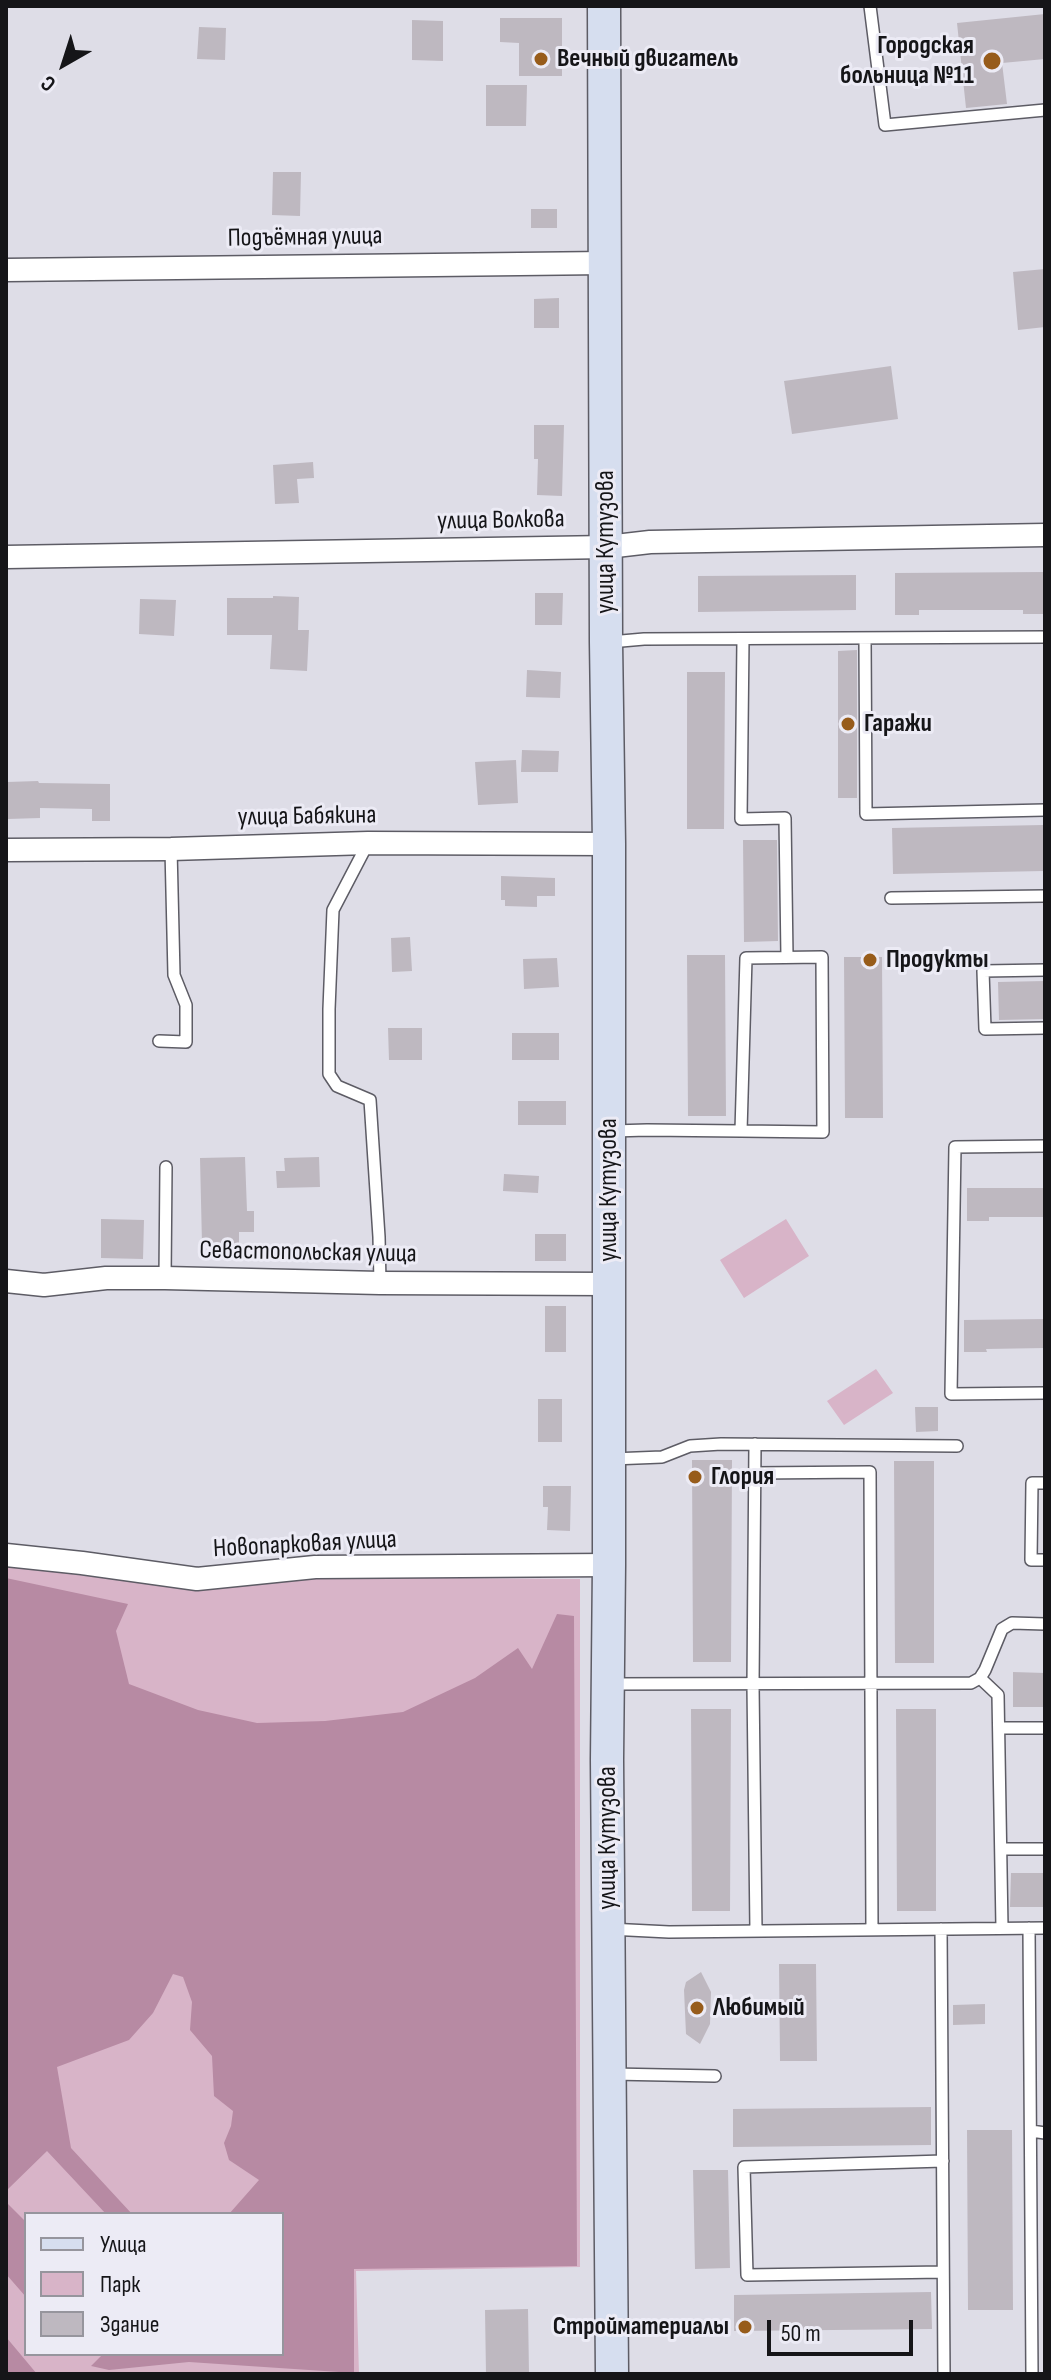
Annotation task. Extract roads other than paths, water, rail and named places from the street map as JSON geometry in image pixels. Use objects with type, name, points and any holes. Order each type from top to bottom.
[{"type":"main road","name":"улица Кутузова","points":[[604,6],[609,844],[607,1760],[612,2374]]},
{"type":"street","name":"Подъёмная улица","points":[[6,270],[605,263]]},
{"type":"street","name":"улица Волкова","points":[[6,557],[607,547],[650,542],[1045,535]]},
{"type":"street","name":"улица Бабякина","points":[[6,850],[368,843],[609,844]]},
{"type":"street","name":"Севастопольская улица","points":[[6,1281],[44,1285],[106,1278],[609,1284]]},
{"type":"street","name":"Новопарковая улица","points":[[6,1555],[197,1579],[315,1567],[609,1565]]},
{"type":"lane","points":[[870,6],[885,125],[1045,110]]},
{"type":"lane","points":[[606,642],[644,639],[1045,637]]},
{"type":"lane","points":[[743,639],[741,819],[785,818],[787,957]]},
{"type":"lane","points":[[865,639],[866,814],[1045,810]]},
{"type":"lane","points":[[368,843],[333,910],[329,1074],[337,1086],[370,1100],[380,1283]]},
{"type":"lane","points":[[159,1041],[186,1042],[186,1005],[174,975],[171,849]]},
{"type":"lane","points":[[891,898],[1045,896]]},
{"type":"lane","points":[[608,1132],[823,1132],[822,957],[746,958],[741,1131]]},
{"type":"lane","points":[[1045,970],[983,971],[985,1029],[1045,1028]]},
{"type":"lane","points":[[1045,1146],[955,1147],[951,1394],[1045,1393]]},
{"type":"lane","points":[[165,1278],[166,1167]]},
{"type":"lane","points":[[755,1444],[753,1685],[756,1931]]},
{"type":"lane","points":[[608,1459],[662,1457],[690,1446],[957,1446]]},
{"type":"lane","points":[[755,1473],[870,1472],[872,1930]]},
{"type":"lane","points":[[1045,1483],[1032,1483],[1031,1560],[1045,1560]]},
{"type":"lane","points":[[609,1684],[971,1683],[980,1678],[1002,1629],[1012,1623],[1045,1624]]},
{"type":"lane","points":[[980,1678],[998,1695],[1002,1928]]},
{"type":"lane","points":[[999,1728],[1045,1728]]},
{"type":"lane","points":[[1001,1849],[1045,1849]]},
{"type":"lane","points":[[1029,1928],[1032,2374]]},
{"type":"lane","points":[[609,1929],[669,1932],[1045,1928]]},
{"type":"lane","points":[[941,1929],[944,2374]]},
{"type":"lane","points":[[610,2074],[715,2076]]},
{"type":"lane","points":[[1031,2131],[1045,2133]]},
{"type":"lane","points":[[943,2161],[744,2167],[747,2275],[943,2272]]},
{"type":"place","name":"Вечный двигатель","points":[[541,59]]},
{"type":"place","name":"Городская больница №11","points":[[992,61]]},
{"type":"place","name":"Гаражи","points":[[848,724]]},
{"type":"place","name":"Продукты","points":[[870,960]]},
{"type":"place","name":"Глория","points":[[695,1477]]},
{"type":"place","name":"Любимый","points":[[697,2008]]},
{"type":"place","name":"Стройматериалы","points":[[745,2327]]}]
